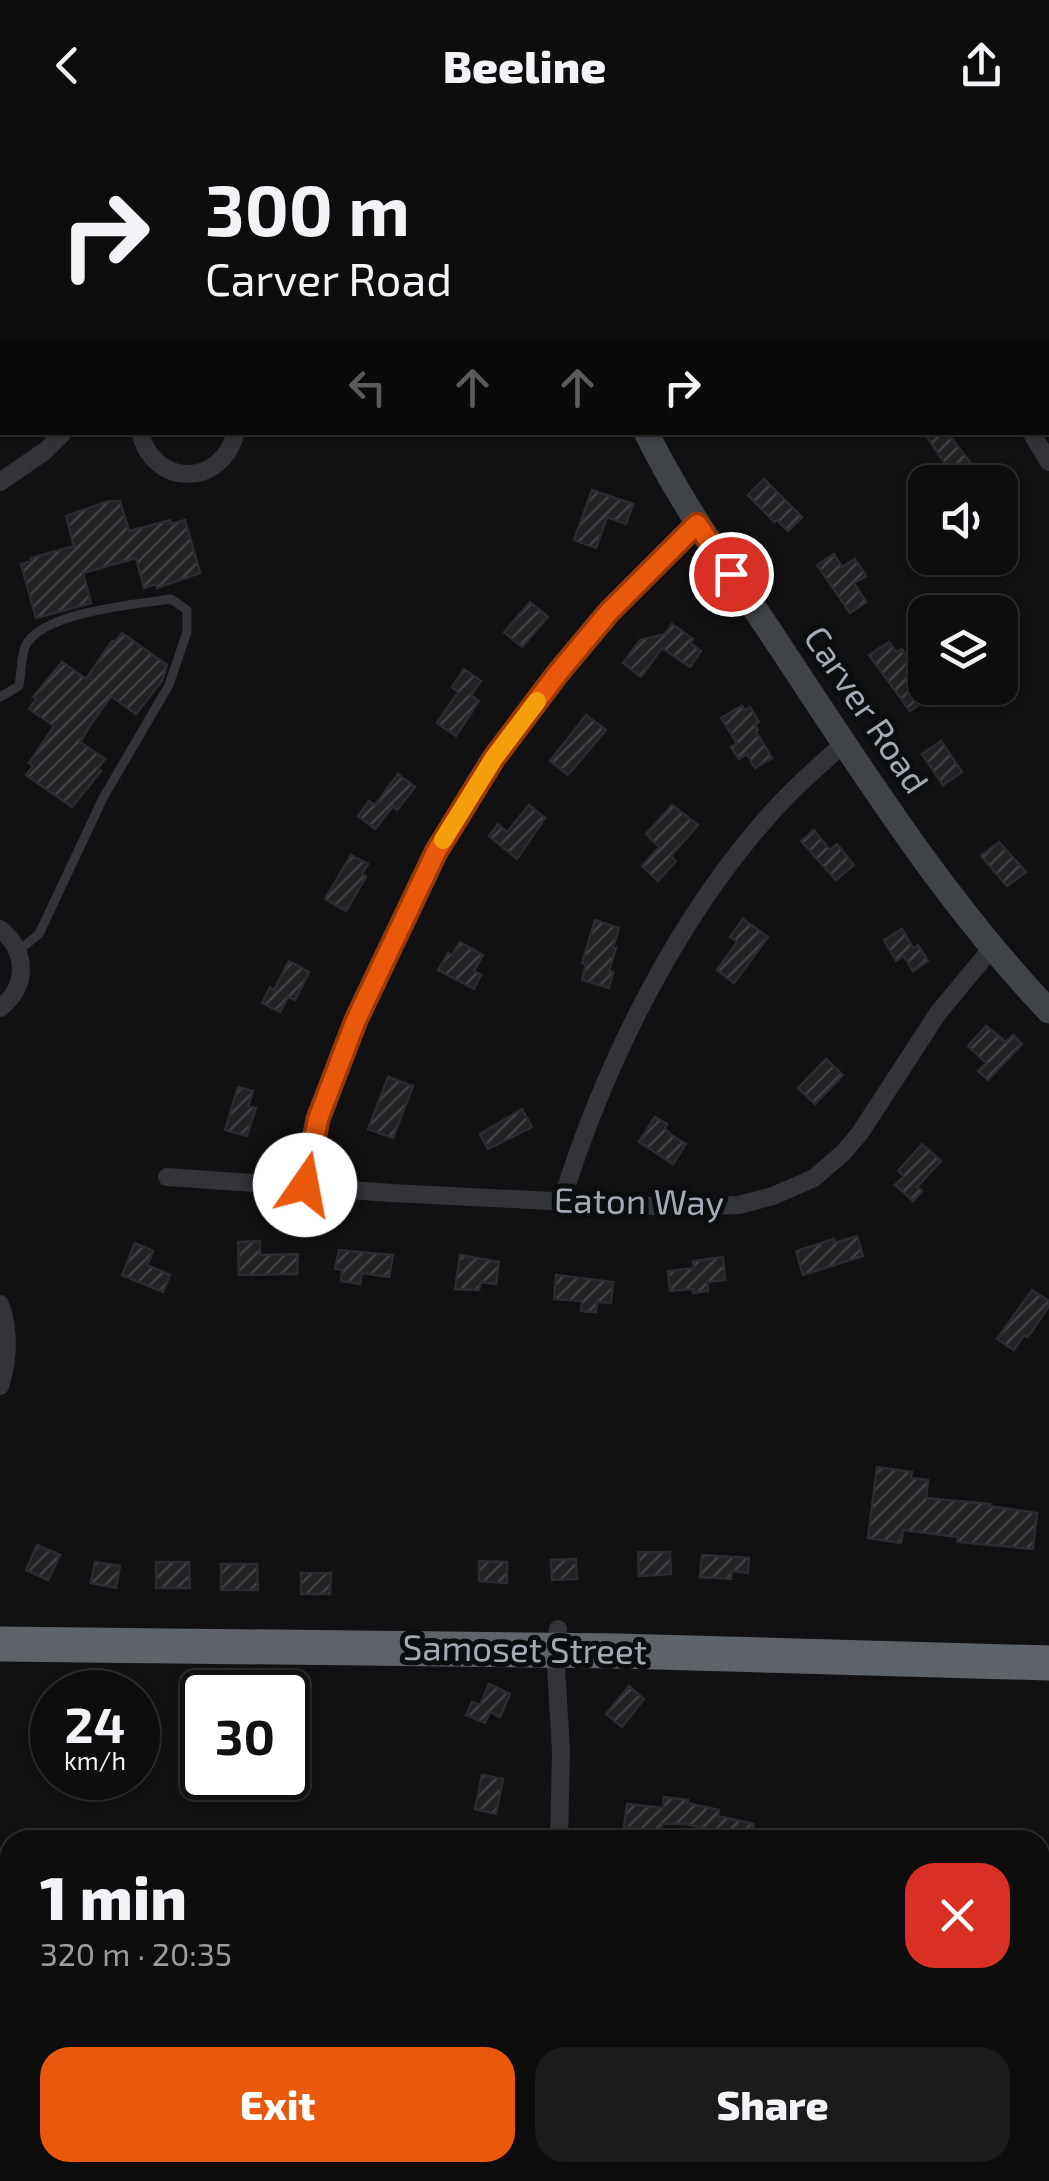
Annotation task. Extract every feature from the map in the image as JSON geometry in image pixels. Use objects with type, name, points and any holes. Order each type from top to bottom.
[{"type":"highway","name":"Samoset Street","points":[[0,1624],[556,1640],[1049,1662]]},
{"type":"highway","name":"Samoset Street","points":[[0,1644],[1049,1640]]},
{"type":"street","points":[[0,482],[46,451],[61,435]]},
{"type":"street","points":[[141,435],[156,462],[173,472],[192,474],[220,463],[235,435]]},
{"type":"street","name":"Carver Road","points":[[648,435],[697,524],[944,887],[1049,1011]]},
{"type":"street","points":[[1033,435],[1049,462]]},
{"type":"street","points":[[305,1185],[318,1119],[356,1020],[436,852],[494,758],[558,673],[609,612],[697,524]]},
{"type":"street","points":[[562,1200],[600,1095],[661,966],[720,879],[787,796],[844,742]]},
{"type":"street","points":[[0,930],[18,950],[20,981],[10,1000],[0,1008]]},
{"type":"street","name":"Eaton Way","points":[[167,1177],[670,1207],[740,1205],[774,1196],[814,1178],[860,1133],[938,1012],[992,948]]},
{"type":"street","points":[[0,1304],[8,1351],[0,1386]]},
{"type":"street","points":[[556,1640],[561,1750],[559,1830]]},
{"type":"lane","points":[[0,697],[19,686],[26,645],[44,628],[96,610],[172,599],[187,610],[188,632],[169,686],[102,798],[39,934],[18,950]]},
{"type":"building","points":[[926,435],[949,435],[972,465],[946,465]]},
{"type":"building","points":[[764,479],[802,517],[788,531],[748,495]]},
{"type":"building","points":[[592,490],[633,504],[626,524],[607,517],[596,548],[574,540]]},
{"type":"building","points":[[120,501],[129,531],[185,520],[200,573],[157,588],[156,584],[144,588],[136,558],[83,573],[91,603],[36,618],[21,564],[74,546],[66,516]]},
{"type":"building","points":[[834,554],[842,567],[855,559],[866,576],[854,583],[866,602],[850,613],[817,565]]},
{"type":"building","points":[[530,602],[548,617],[522,647],[504,632]]},
{"type":"building","points":[[672,624],[693,639],[690,643],[701,651],[690,667],[662,648],[641,677],[623,663],[640,640],[665,634]]},
{"type":"building","points":[[122,633],[167,665],[162,681],[136,714],[111,696],[91,724],[80,742],[105,759],[98,768],[101,771],[72,807],[26,775],[33,766],[29,763],[54,726],[29,709],[36,699],[33,697],[62,662],[86,679]]},
{"type":"building","points":[[889,642],[896,652],[902,649],[908,658],[908,705],[919,705],[910,711],[869,655]]},
{"type":"building","points":[[464,669],[481,681],[471,695],[479,701],[456,736],[437,723],[458,692],[452,687]]},
{"type":"building","points":[[742,706],[745,710],[750,707],[759,722],[756,732],[772,758],[755,768],[747,754],[739,759],[731,747],[737,743],[721,718]]},
{"type":"building","points":[[586,715],[606,730],[568,775],[550,761]]},
{"type":"building","points":[[941,741],[962,772],[943,785],[922,754]]},
{"type":"building","points":[[398,774],[415,787],[375,829],[358,816],[369,801],[375,805]]},
{"type":"building","points":[[529,805],[545,818],[517,859],[489,836],[498,824],[507,832]]},
{"type":"building","points":[[672,805],[698,825],[671,856],[676,861],[658,881],[642,866],[659,847],[646,834]]},
{"type":"building","points":[[814,830],[830,850],[837,844],[854,865],[836,880],[801,841]]},
{"type":"building","points":[[999,842],[1026,872],[1007,886],[981,856]]},
{"type":"building","points":[[351,855],[368,864],[362,874],[366,877],[346,911],[325,899]]},
{"type":"building","points":[[743,919],[768,937],[734,983],[717,970],[737,942],[730,937]]},
{"type":"building","points":[[595,920],[619,928],[609,988],[582,980],[586,964],[582,963]]},
{"type":"building","points":[[902,929],[913,948],[918,945],[928,961],[913,971],[904,956],[896,961],[884,940]]},
{"type":"building","points":[[460,942],[483,955],[474,971],[481,975],[474,989],[438,970]]},
{"type":"building","points":[[289,961],[309,972],[295,1000],[288,997],[280,1012],[262,1003],[270,987],[274,990]]},
{"type":"building","points":[[986,1026],[1006,1042],[1013,1035],[1022,1044],[988,1080],[978,1071],[986,1063],[968,1046]]},
{"type":"building","points":[[826,1059],[843,1075],[815,1104],[798,1088]]},
{"type":"building","points":[[388,1077],[413,1086],[393,1138],[368,1129]]},
{"type":"building","points":[[238,1087],[253,1091],[248,1106],[256,1108],[247,1136],[225,1130]]},
{"type":"building","points":[[522,1109],[532,1127],[488,1149],[480,1134]]},
{"type":"building","points":[[655,1117],[686,1144],[673,1164],[639,1142]]},
{"type":"building","points":[[922,1144],[941,1161],[917,1187],[922,1191],[913,1201],[895,1185],[904,1176],[898,1171]]},
{"type":"building","points":[[857,1236],[863,1256],[803,1275],[796,1251]]},
{"type":"building","points":[[260,1241],[260,1255],[298,1254],[297,1274],[239,1275],[238,1242]]},
{"type":"building","points":[[135,1243],[153,1251],[147,1265],[170,1275],[163,1292],[122,1275]]},
{"type":"building","points":[[339,1250],[393,1255],[389,1277],[362,1273],[360,1284],[341,1281],[342,1270],[335,1269]]},
{"type":"building","points":[[460,1255],[499,1262],[496,1284],[481,1282],[479,1290],[455,1289]]},
{"type":"building","points":[[723,1257],[725,1280],[707,1282],[708,1291],[670,1291],[668,1271],[694,1268],[693,1261]]},
{"type":"building","points":[[556,1275],[613,1282],[611,1303],[597,1302],[596,1312],[581,1311],[582,1301],[554,1299]]},
{"type":"building","points":[[1032,1290],[1049,1301],[1049,1306],[1014,1350],[997,1339]]},
{"type":"building","points":[[877,1467],[912,1472],[911,1478],[928,1480],[926,1498],[1037,1513],[1033,1549],[957,1542],[958,1537],[903,1530],[901,1543],[868,1538]]},
{"type":"building","points":[[37,1545],[60,1555],[48,1580],[26,1570]]},
{"type":"building","points":[[638,1552],[670,1552],[671,1574],[639,1576]]},
{"type":"building","points":[[702,1555],[749,1558],[748,1573],[732,1571],[731,1579],[700,1577]]},
{"type":"building","points":[[576,1559],[577,1579],[552,1580],[551,1560]]},
{"type":"building","points":[[479,1561],[507,1562],[507,1583],[479,1581]]},
{"type":"building","points":[[95,1562],[120,1566],[116,1588],[91,1583]]},
{"type":"building","points":[[156,1562],[189,1562],[190,1588],[156,1588]]},
{"type":"building","points":[[221,1564],[257,1564],[258,1590],[221,1590]]},
{"type":"building","points":[[301,1573],[331,1573],[330,1594],[301,1594]]},
{"type":"building","points":[[489,1684],[510,1694],[500,1717],[490,1712],[485,1723],[466,1715],[472,1702],[480,1705]]},
{"type":"building","points":[[629,1686],[644,1699],[622,1727],[606,1714]]},
{"type":"building","points":[[482,1775],[503,1779],[496,1814],[475,1809]]},
{"type":"building","points":[[664,1797],[688,1800],[687,1803],[719,1810],[718,1816],[754,1824],[752,1830],[712,1830],[685,1824],[662,1824],[661,1830],[624,1827],[627,1804],[663,1808]]},
{"type":"slow traffic","points":[[443,840],[494,758],[537,701]]},
{"type":"route","points":[[305,1185],[318,1119],[356,1020],[436,852],[494,758],[609,612],[697,524],[731,574]]}]
